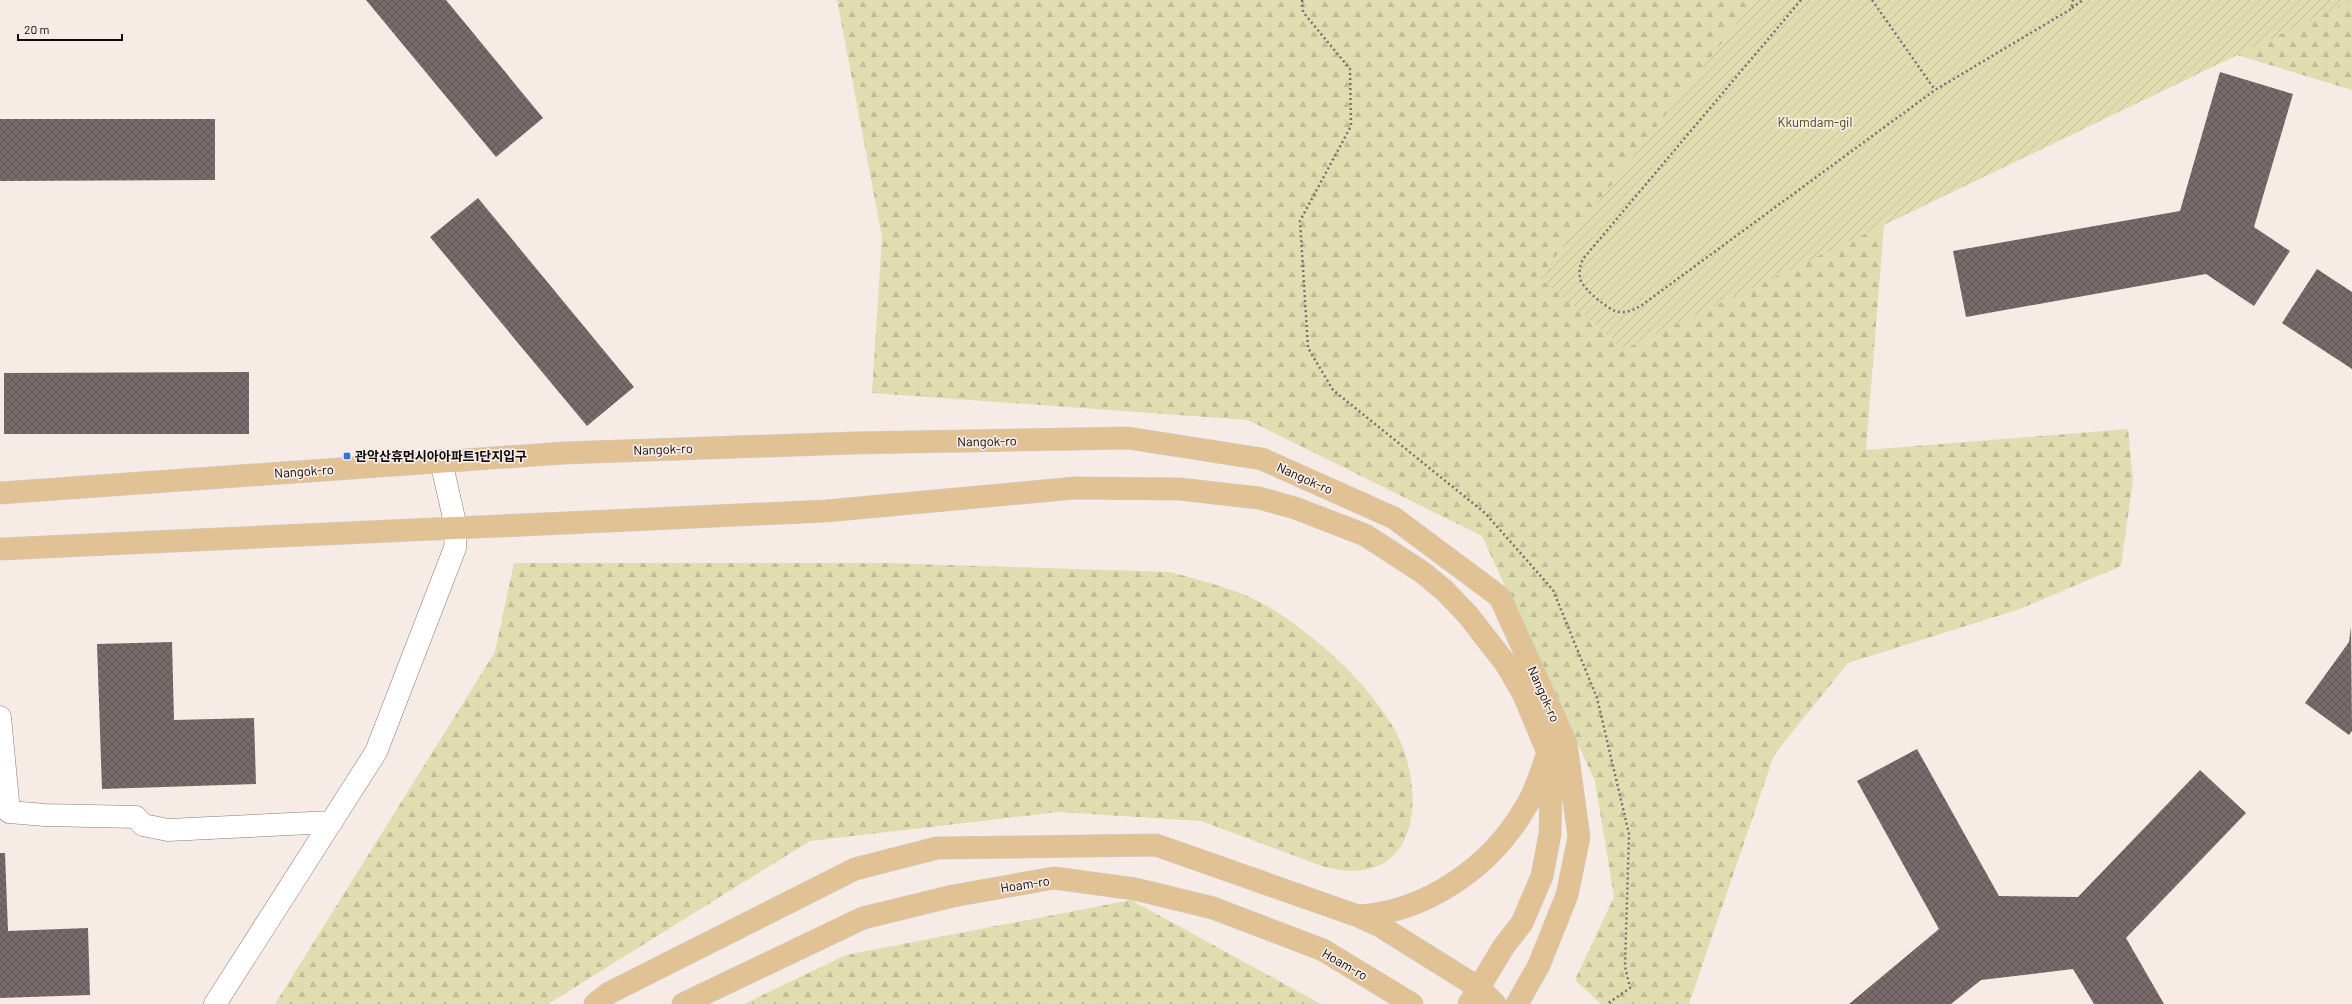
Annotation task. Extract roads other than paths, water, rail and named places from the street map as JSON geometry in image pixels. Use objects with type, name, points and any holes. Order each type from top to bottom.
[{"type":"main road","name":"Nangok-ro","points":[[0,493],[572,452],[846,443],[1128,438],[1262,459],[1394,518],[1500,597],[1566,743],[1579,837],[1567,895],[1539,965],[1517,1004]]},
{"type":"main road","name":"Nangok-ro","points":[[0,549],[826,511],[1075,488],[1179,488],[1259,498],[1333,521],[1365,535],[1422,572],[1444,590],[1468,615],[1506,664],[1524,695],[1548,753],[1551,790],[1550,834],[1542,876],[1522,923],[1504,946],[1474,996]]},
{"type":"main road","points":[[1358,916],[1380,915],[1440,893],[1475,867],[1497,845],[1525,809],[1533,795],[1548,753]]},
{"type":"main road","points":[[595,1004],[609,993],[855,869],[938,848],[1156,845],[1358,916],[1380,926],[1474,996],[1495,1004]]},
{"type":"main road","name":"Hoam-ro","points":[[683,1004],[863,918],[953,896],[1054,878],[1136,888],[1213,908],[1323,950],[1412,1004]]},
{"type":"lane","points":[[215,1004],[376,752],[455,548],[456,527],[441,461]]},
{"type":"lane","points":[[0,717],[9,812],[45,815],[136,817],[143,825],[168,830],[332,822]]},
{"type":"place","name":"관악산휴먼시아아파트1단지입구","points":[[347,456]]},
{"type":"park label","name":"Kkumdam-gil","points":[[1815,122]]}]
